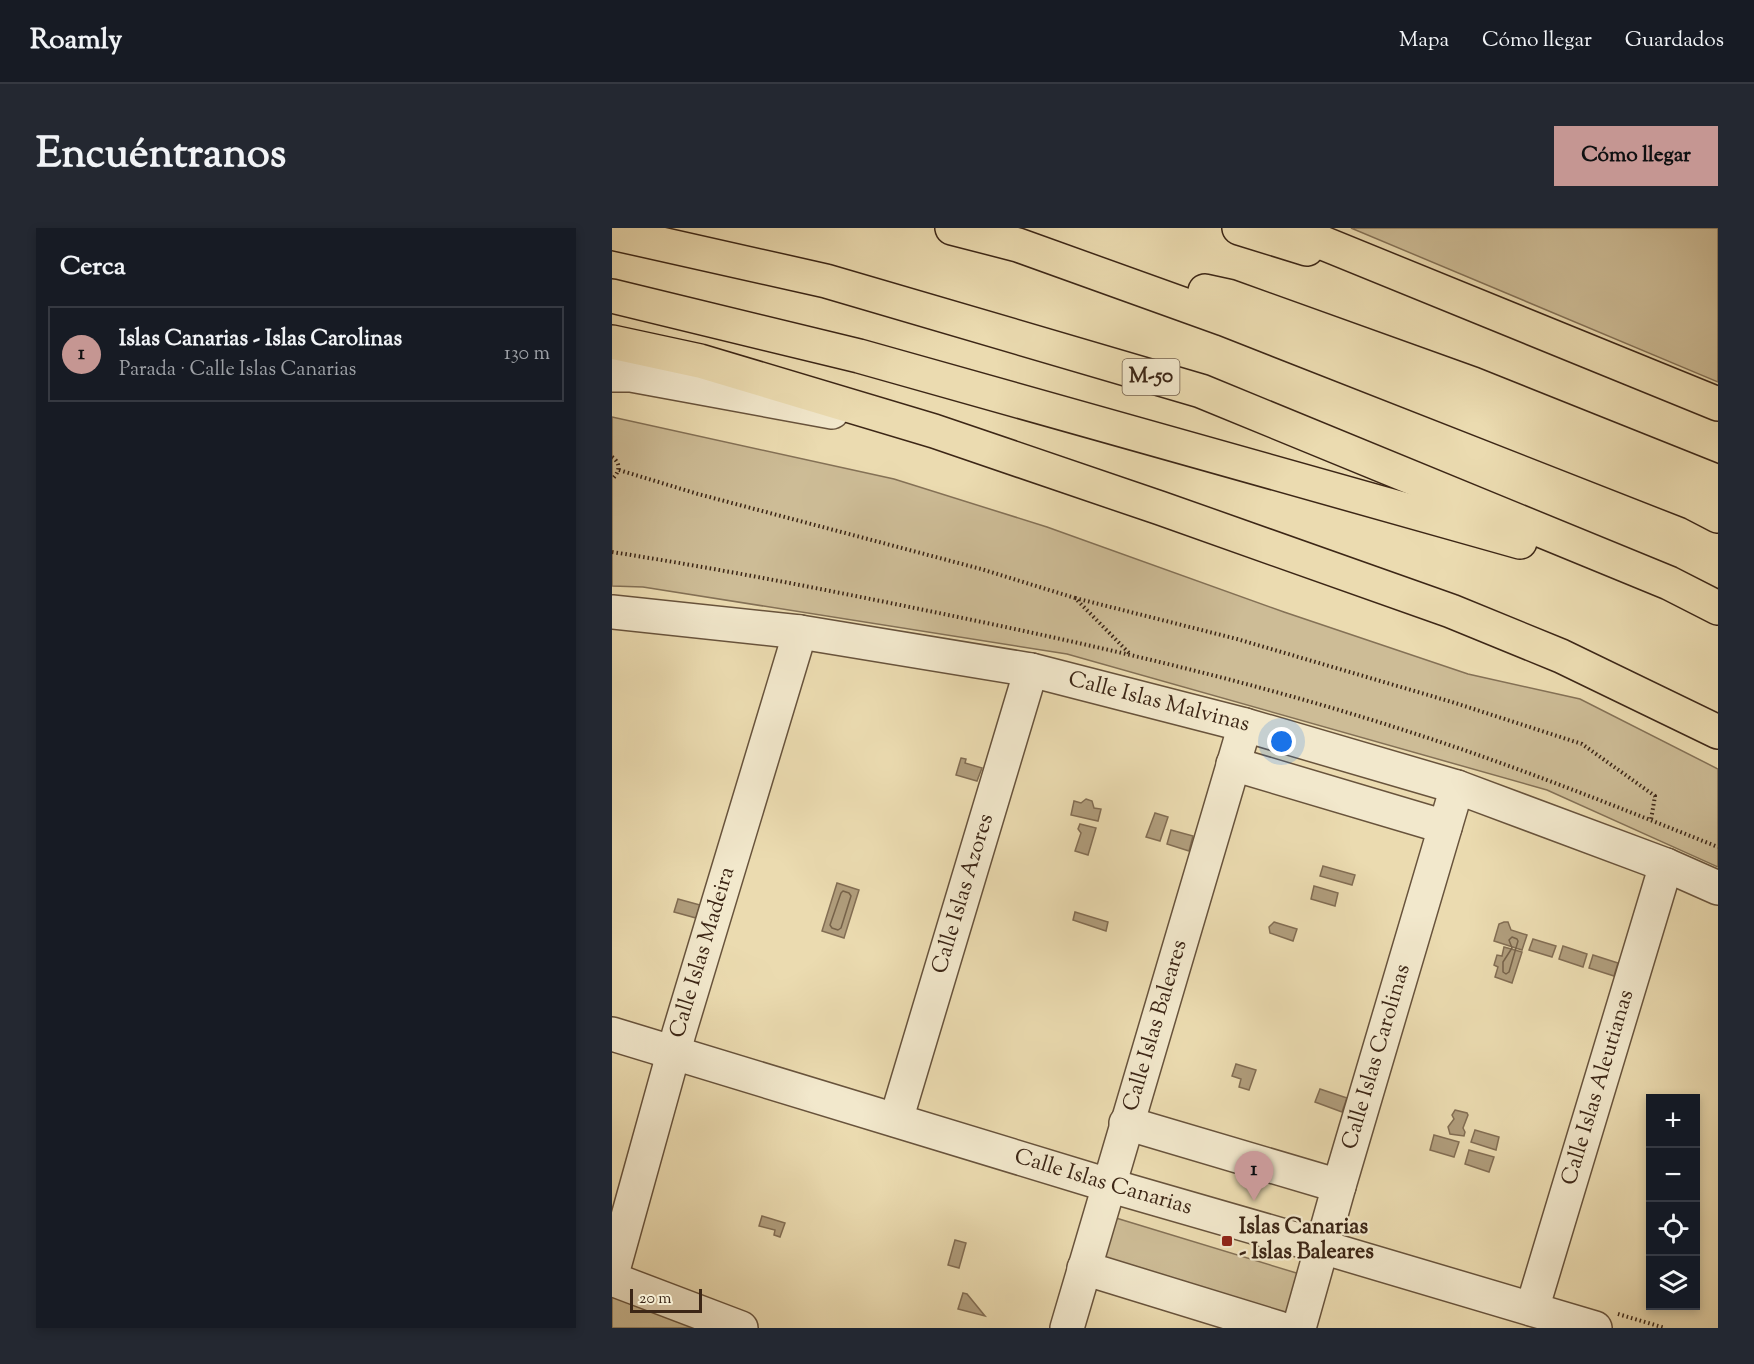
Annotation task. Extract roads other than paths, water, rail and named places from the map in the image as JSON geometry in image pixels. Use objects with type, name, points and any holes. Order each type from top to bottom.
[{"type":"highway","points":[[952,228],[1227,296],[1473,384],[1718,482]]},
{"type":"highway","points":[[1239,228],[1443,293]]},
{"type":"highway","points":[[1286,228],[1718,404]]},
{"type":"highway","name":"M-50","points":[[612,233],[825,281],[1201,392],[1669,583],[1718,608]]},
{"type":"highway","points":[[1018,245],[1224,319],[1681,498],[1718,516]]},
{"type":"highway","points":[[612,296],[859,356],[1669,583]]},
{"type":"highway","points":[[612,342],[700,362],[934,431],[1451,611],[1562,656],[1718,732]]},
{"type":"street","points":[[612,375],[631,375],[934,431]]},
{"type":"street","name":"Calle Islas Malvinas","points":[[612,612],[800,632],[1031,669],[1245,725],[1457,787],[1666,865],[1718,888]]},
{"type":"street","name":"Calle Islas Madeira","points":[[612,1274],[800,632]]},
{"type":"street","name":"Calle Islas Azores","points":[[896,1120],[1031,669]]},
{"type":"street","name":"Calle Islas Baleares","points":[[1067,1328],[1245,725]]},
{"type":"street","points":[[1233,764],[1445,827]]},
{"type":"street","name":"Calle Islas Carolinas","points":[[1299,1328],[1457,787]]},
{"type":"street","name":"Calle Islas Aleutianas","points":[[1532,1310],[1666,865]]},
{"type":"street","name":"Calle Islas Canarias","points":[[612,1034],[1108,1185],[1595,1328]]},
{"type":"street","points":[[1126,1123],[1339,1186]]},
{"type":"street","points":[[1084,1268],[1279,1328]]},
{"type":"street","points":[[612,1279],[741,1328]]},
{"type":"water","points":[[961,758],[966,759],[965,763],[982,768],[977,781],[956,775]]},
{"type":"water","points":[[1086,799],[1092,801],[1094,808],[1101,809],[1098,821],[1071,815],[1074,801],[1081,803]]},
{"type":"water","points":[[1155,813],[1168,817],[1160,841],[1146,837]]},
{"type":"water","points":[[1080,824],[1096,828],[1088,855],[1075,851],[1081,833],[1078,829]]},
{"type":"water","points":[[1171,830],[1193,836],[1189,851],[1167,844]]},
{"type":"water","points":[[1323,866],[1355,875],[1352,885],[1320,876]]},
{"type":"water","points":[[837,883],[859,890],[844,938],[822,931]]},
{"type":"water","points":[[1314,886],[1338,893],[1335,906],[1311,899]]},
{"type":"water","points":[[678,899],[700,905],[696,918],[674,912]]},
{"type":"water","points":[[1075,912],[1108,922],[1106,931],[1073,920]]},
{"type":"water","points":[[1274,922],[1297,929],[1293,941],[1270,933],[1269,927]]},
{"type":"water","points":[[1508,922],[1511,930],[1527,935],[1522,950],[1494,941],[1499,924]]},
{"type":"water","points":[[1533,939],[1556,946],[1552,957],[1529,950]]},
{"type":"water","points":[[1563,946],[1587,954],[1583,967],[1559,959]]},
{"type":"water","points":[[1504,947],[1522,952],[1512,983],[1495,977],[1498,967],[1494,965],[1497,955],[1502,956]]},
{"type":"water","points":[[1593,955],[1618,963],[1614,976],[1589,968]]},
{"type":"water","points":[[1236,1064],[1256,1070],[1249,1090],[1239,1087],[1241,1079],[1232,1076]]},
{"type":"water","points":[[1320,1089],[1347,1098],[1342,1112],[1315,1102]]},
{"type":"water","points":[[1455,1110],[1468,1115],[1463,1128],[1464,1136],[1450,1134],[1448,1127],[1454,1119],[1452,1115]]},
{"type":"water","points":[[1475,1130],[1499,1137],[1496,1150],[1471,1142]]},
{"type":"water","points":[[1434,1135],[1459,1142],[1454,1157],[1430,1150]]},
{"type":"water","points":[[1469,1150],[1494,1157],[1489,1172],[1465,1164]]},
{"type":"water","points":[[762,1216],[785,1223],[780,1237],[774,1235],[775,1230],[759,1226]]},
{"type":"water","points":[[955,1240],[966,1243],[959,1268],[948,1265]]},
{"type":"water","points":[[963,1293],[967,1294],[985,1316],[958,1309]]},
{"type":"place","name":"Islas Canarias - Islas Carolinas","points":[[1254,1201]]},
{"type":"place","name":"Islas Canarias - Islas Baleares","points":[[1227,1241]]}]
